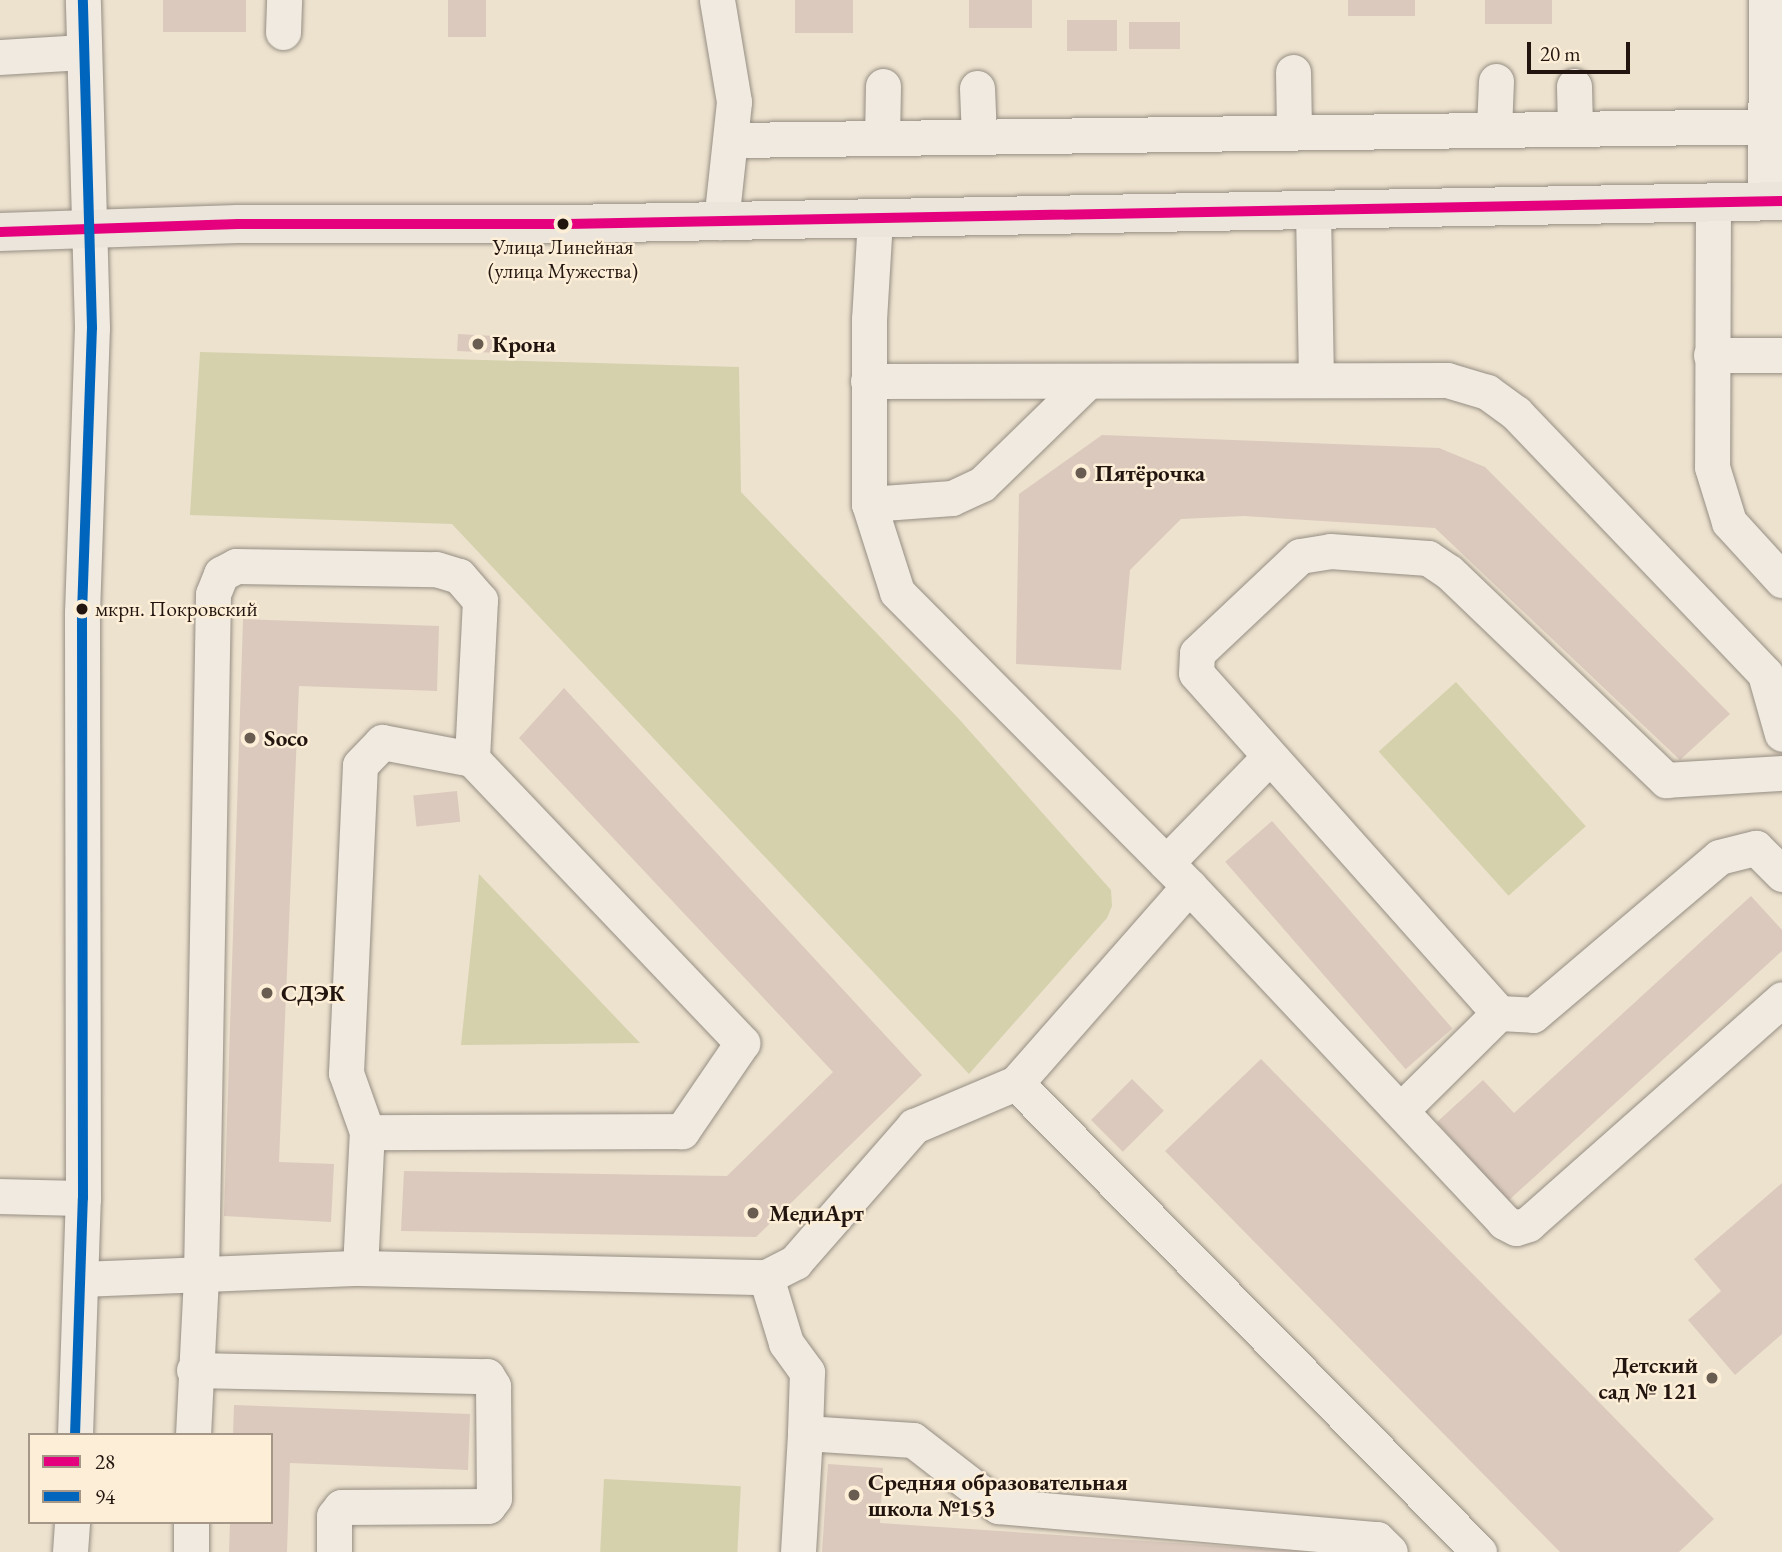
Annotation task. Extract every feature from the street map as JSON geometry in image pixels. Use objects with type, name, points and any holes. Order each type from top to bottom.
[{"type":"main road","points":[[0,232],[238,224],[721,222],[1774,201]]},
{"type":"street","points":[[75,1433],[83,1198],[82,613],[91,231],[82,52],[83,0]]},
{"type":"street","points":[[717,0],[734,102],[733,140],[721,222]]},
{"type":"street","points":[[1766,0],[1774,127],[1774,201]]},
{"type":"street","points":[[0,57],[82,52]]},
{"type":"street","points":[[1293,72],[1294,132]]},
{"type":"street","points":[[1494,129],[1496,81]]},
{"type":"street","points":[[882,138],[883,86]]},
{"type":"street","points":[[1574,86],[1575,128]]},
{"type":"street","points":[[977,88],[979,137]]},
{"type":"street","points":[[733,140],[1774,127]]},
{"type":"street","points":[[1713,202],[1712,467],[1729,522],[1782,580]]},
{"type":"street","points":[[1313,209],[1316,379]]},
{"type":"street","points":[[875,219],[868,381],[869,504],[897,592],[1177,874],[1504,1222],[1516,1228],[1528,1224],[1782,999]]},
{"type":"street","points":[[1711,355],[1782,355]]},
{"type":"street","points":[[868,381],[1085,384],[1316,379],[1447,380],[1487,392],[1516,413],[1765,674],[1782,734]]},
{"type":"street","points":[[869,504],[952,498],[982,484],[1085,384]]},
{"type":"street","points":[[1782,773],[1667,780],[1449,572],[1428,558],[1330,551],[1300,556],[1197,653],[1196,673],[1205,687],[1499,1013],[1533,1015],[1720,857],[1756,848],[1782,874]]},
{"type":"street","points":[[193,1433],[194,1370],[201,1276],[212,594],[221,574],[236,566],[436,569],[466,581],[480,600],[472,759]]},
{"type":"street","points":[[360,1268],[367,1132],[346,1073],[360,765],[383,742],[472,759],[742,1043],[682,1132],[367,1132]]},
{"type":"street","points":[[81,1279],[360,1268],[766,1277],[795,1262],[914,1126],[1016,1083],[1268,758]]},
{"type":"street","points":[[1401,1110],[1499,1013]]},
{"type":"street","points":[[1016,1083],[1479,1552]]},
{"type":"street","points":[[0,1196],[83,1198]]},
{"type":"street","points":[[766,1277],[786,1343],[807,1372],[798,1552]]},
{"type":"street","points":[[194,1370],[487,1376],[493,1387],[494,1498],[488,1506],[341,1507],[334,1516],[334,1552]]},
{"type":"street","points":[[805,1433],[914,1440],[998,1506],[1377,1539],[1390,1552]]},
{"type":"street","points":[[70,1552],[72,1524]]},
{"type":"street","points":[[191,1524],[191,1552]]},
{"type":"shaded area","points":[[200,352],[739,367],[741,492],[959,719],[1111,890],[1112,906],[1107,918],[969,1074],[452,524],[190,515]]},
{"type":"shaded area","points":[[1456,682],[1586,826],[1509,896],[1379,752]]},
{"type":"shaded area","points":[[479,874],[640,1043],[461,1045]]},
{"type":"shaded area","points":[[604,1479],[741,1486],[737,1552],[600,1552]]},
{"type":"building","points":[[163,0],[246,0],[246,32],[163,32]]},
{"type":"building","points":[[448,0],[486,0],[486,37],[448,37]]},
{"type":"building","points":[[795,0],[853,0],[853,33],[795,33]]},
{"type":"building","points":[[969,0],[1032,0],[1032,28],[969,28]]},
{"type":"building","points":[[1348,0],[1415,0],[1415,16],[1348,16]]},
{"type":"building","points":[[1485,0],[1552,0],[1552,24],[1485,24]]},
{"type":"building","points":[[1067,20],[1117,20],[1117,51],[1067,51]]},
{"type":"building","points":[[1129,22],[1180,22],[1180,49],[1129,49]]},
{"type":"building","name":"Крона","points":[[458,334],[499,336],[498,353],[457,351]]},
{"type":"building","points":[[1102,435],[1439,448],[1485,467],[1730,714],[1680,760],[1435,528],[1244,516],[1181,519],[1130,570],[1121,670],[1016,664],[1019,494]]},
{"type":"building","points":[[243,619],[439,626],[437,691],[299,686],[279,1162],[334,1164],[331,1222],[224,1216]]},
{"type":"building","points":[[564,688],[922,1075],[756,1237],[401,1231],[404,1171],[727,1176],[833,1072],[519,738]]},
{"type":"building","points":[[457,791],[460,822],[416,826],[413,796]]},
{"type":"building","points":[[1272,821],[1452,1029],[1406,1069],[1225,862]]},
{"type":"building","points":[[1751,896],[1782,930],[1782,951],[1508,1201],[1437,1122],[1483,1080],[1514,1113]]},
{"type":"building","points":[[1261,1059],[1714,1519],[1679,1552],[1560,1552],[1165,1151]]},
{"type":"building","points":[[1132,1079],[1164,1111],[1123,1152],[1091,1120]]},
{"type":"building","points":[[1782,1183],[1782,1334],[1735,1375],[1688,1320],[1721,1291],[1694,1259]]},
{"type":"building","points":[[234,1405],[470,1414],[468,1470],[290,1463],[287,1552],[229,1552],[230,1524],[273,1524],[273,1433],[233,1433]]},
{"type":"building","name":"Средняя образовательная школа №153","points":[[828,1464],[883,1468],[880,1523],[1310,1552],[822,1552]]},
{"type":"transit line","name":"94","points":[[75,1433],[83,1198],[82,613],[92,328],[83,0]]},
{"type":"transit line","name":"28","points":[[0,232],[238,224],[567,224],[1782,201]]},
{"type":"place","name":"Улица Линейная (улица Мужества)","points":[[563,224]]},
{"type":"place","name":"Крона","points":[[478,344]]},
{"type":"place","name":"Пятёрочка","points":[[1081,473]]},
{"type":"place","name":"мкрн. Покровский","points":[[82,609]]},
{"type":"place","name":"Soco","points":[[250,738]]},
{"type":"place","name":"СДЭК","points":[[267,993]]},
{"type":"place","name":"МедиАрт","points":[[753,1213]]},
{"type":"place","name":"Детский сад № 121","points":[[1712,1378]]},
{"type":"place","name":"Средняя образовательная школа №153","points":[[854,1495]]}]
